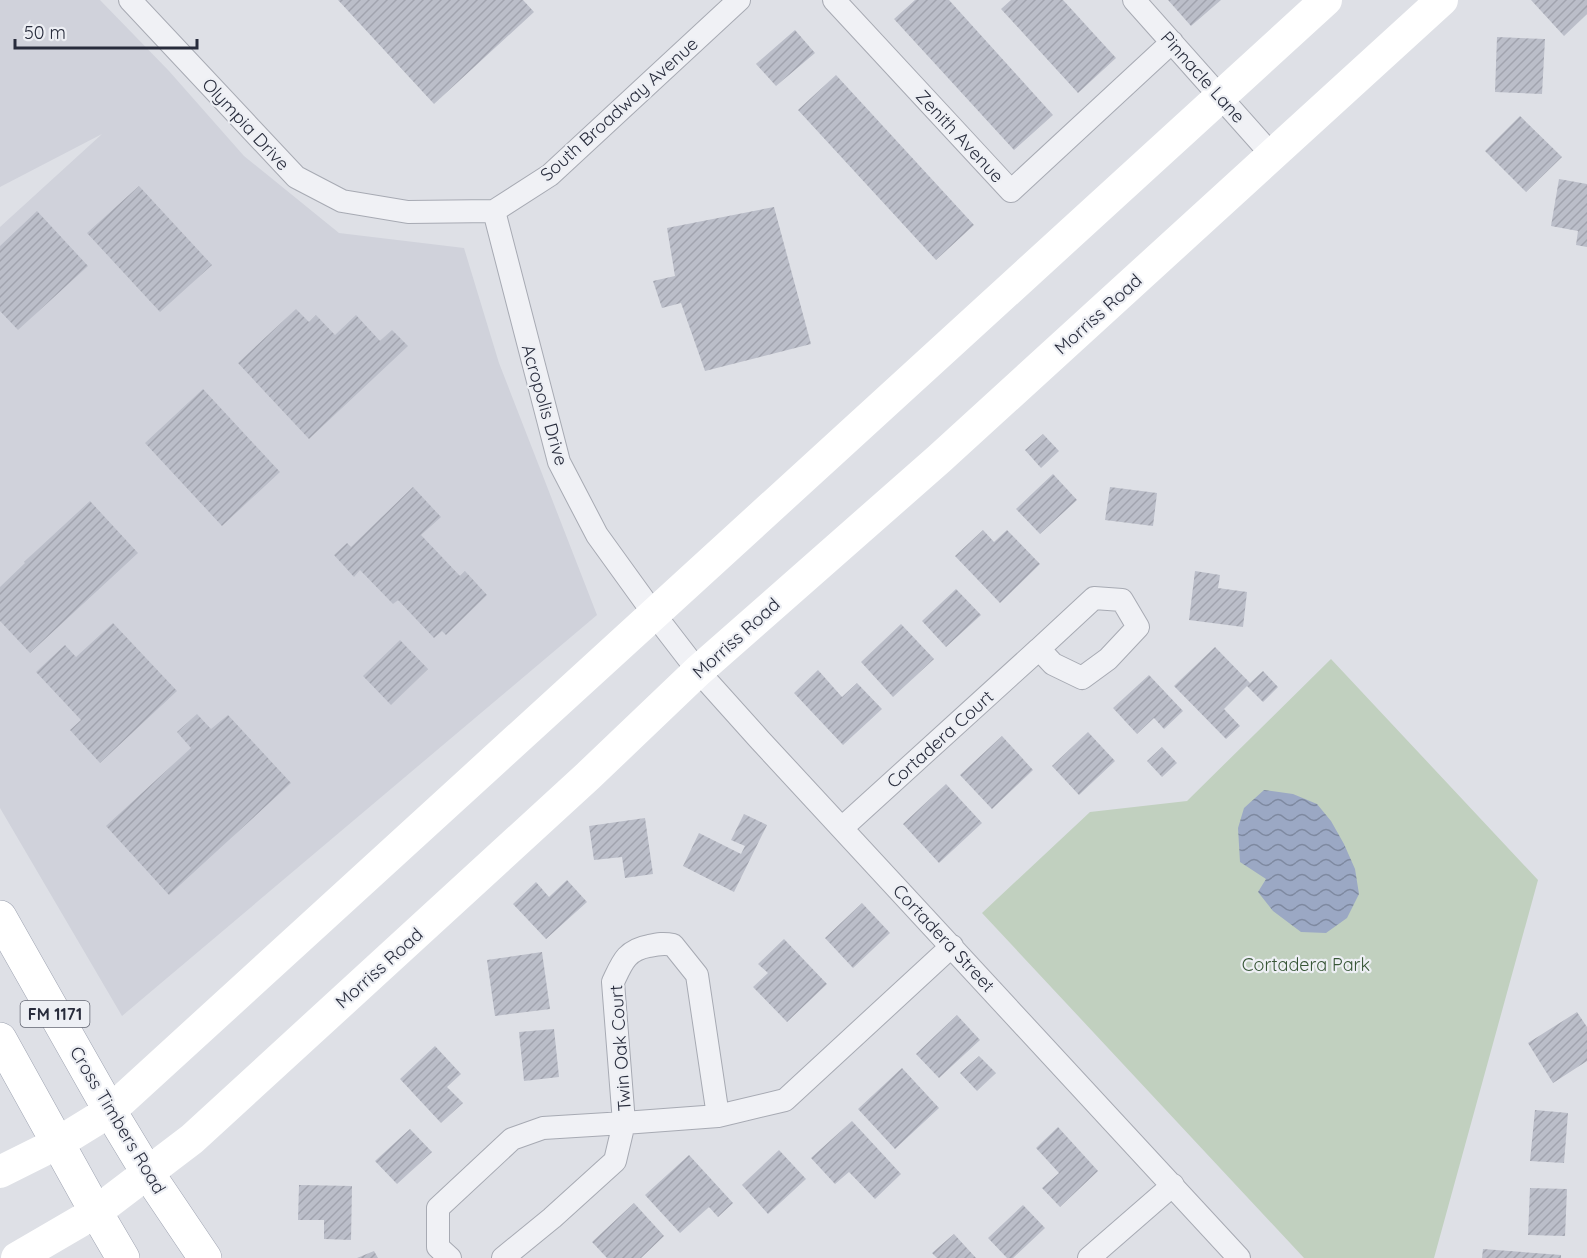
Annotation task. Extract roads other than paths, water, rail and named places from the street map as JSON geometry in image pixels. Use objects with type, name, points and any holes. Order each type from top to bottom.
[{"type":"main road","points":[[0,1172],[58,1143],[110,1111],[1326,0]]},
{"type":"main road","name":"Morriss Road","points":[[17,1258],[96,1212],[192,1139],[588,776],[698,671],[939,459],[1442,0]]},
{"type":"main road","name":"Cross Timbers Road","points":[[0,917],[110,1111],[147,1172],[205,1258]]},
{"type":"main road","name":"FM 1171","points":[[0,1039],[123,1258]]},
{"type":"street","name":"Olympia Drive","points":[[130,0],[296,177],[342,201],[408,212],[494,210]]},
{"type":"street","name":"South Broadway Avenue","points":[[494,210],[550,175],[739,0]]},
{"type":"street","name":"Zenith Avenue","points":[[834,0],[1011,191],[1172,42]]},
{"type":"street","name":"Pinnacle Lane","points":[[1134,0],[1272,154]]},
{"type":"street","name":"Acropolis Drive","points":[[494,210],[559,462],[597,535],[654,614]]},
{"type":"street","name":"Cortadera Street","points":[[654,614],[698,671],[1239,1258]]},
{"type":"street","name":"Cortadera Court","points":[[842,828],[1039,650]]},
{"type":"street","name":"Twin Oak Court","points":[[503,1258],[552,1218],[615,1161],[624,1123],[613,982],[621,964],[636,948],[662,943],[673,945],[696,975],[718,1116]]},
{"type":"street","name":"Twin Oak Court","points":[[450,1258],[438,1246],[438,1208],[512,1139],[543,1128],[718,1116],[785,1100],[952,946]]},
{"type":"street","points":[[1089,1258],[1173,1185]]},
{"type":"water","points":[[1264,790],[1293,794],[1317,804],[1331,821],[1355,869],[1359,894],[1347,918],[1326,933],[1301,932],[1273,911],[1258,892],[1266,879],[1240,862],[1238,828],[1244,808]]},
{"type":"park label","name":"Cortadera Park","points":[[1306,964]]}]
